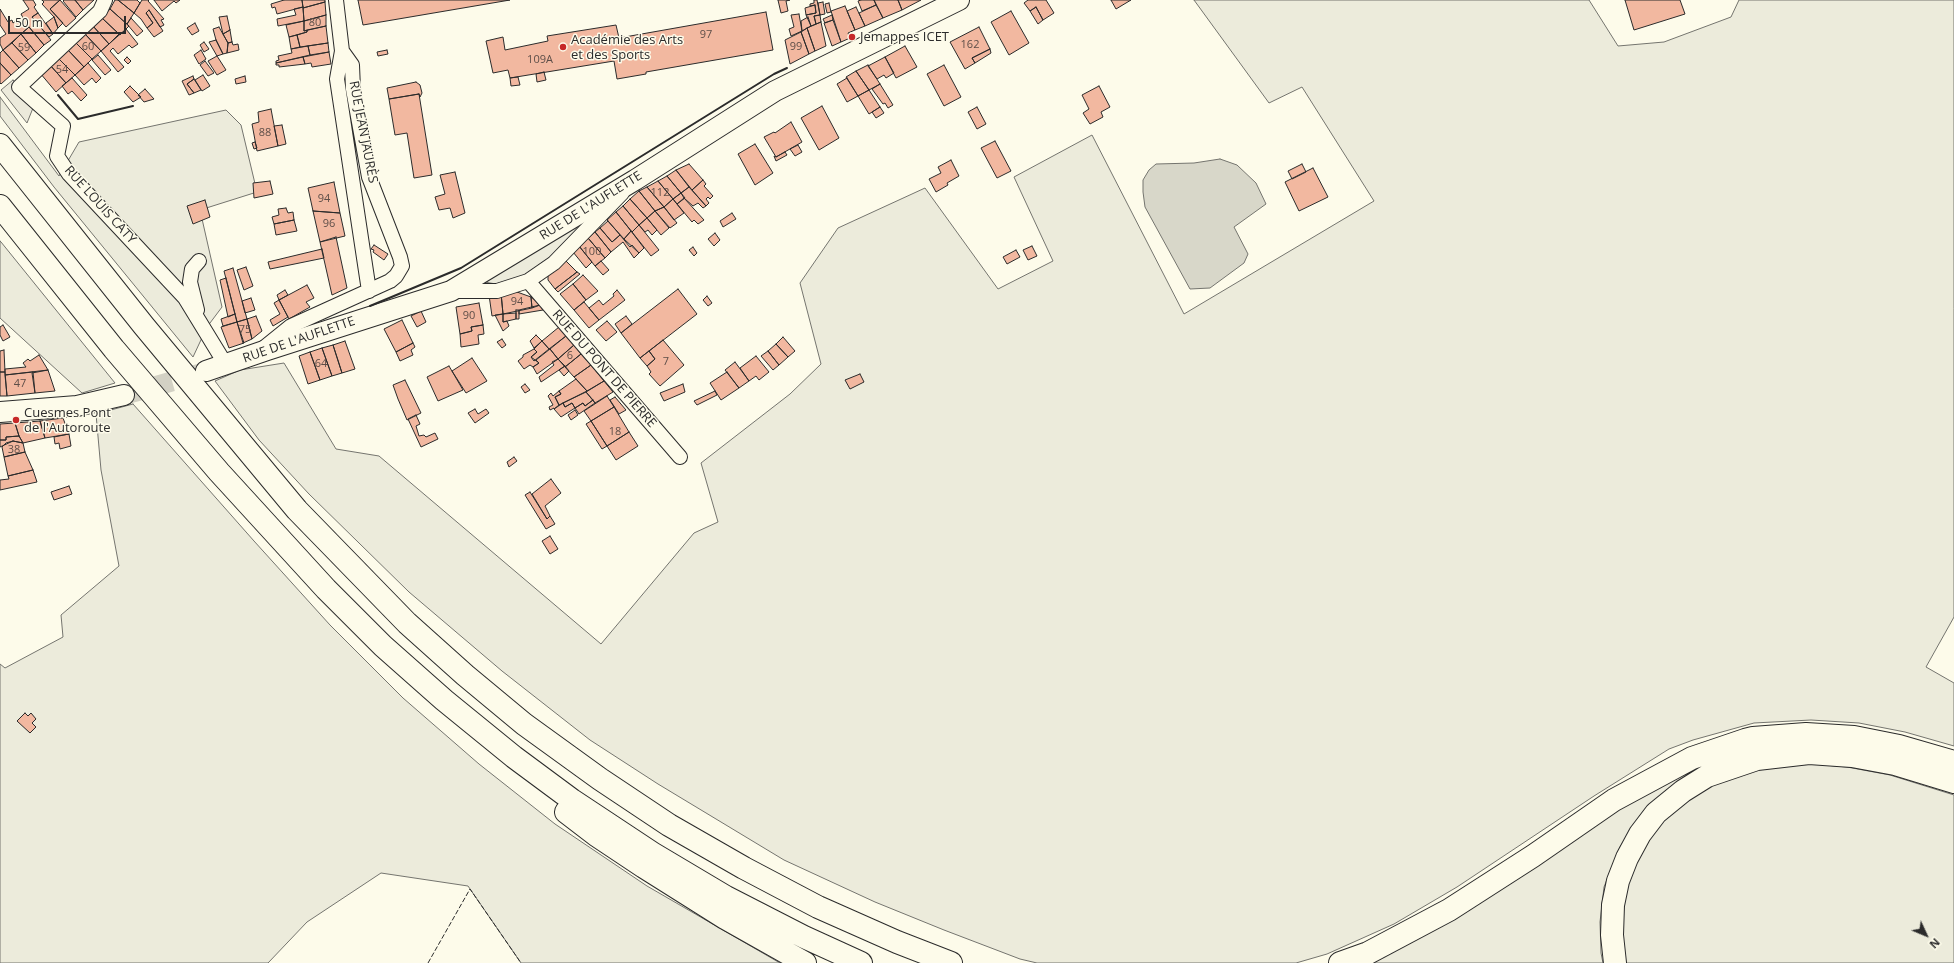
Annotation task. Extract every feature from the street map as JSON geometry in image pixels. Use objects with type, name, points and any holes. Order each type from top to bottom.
[{"type":"highway","points":[[0,145],[149,332],[297,510],[407,623],[465,675],[524,724],[600,779],[669,825],[744,868],[818,907],[897,942],[951,963]]},
{"type":"highway","points":[[0,206],[114,350],[238,494],[326,589],[383,646],[444,700],[528,780],[596,835],[725,918],[805,963]]},
{"type":"highway","points":[[444,700],[520,762],[572,800],[652,853],[726,897],[804,937],[862,963]]},
{"type":"highway","points":[[1340,963],[1368,953],[1450,910],[1534,856],[1614,800],[1692,758],[1745,740],[1753,738],[1806,734],[1854,737],[1899,746],[1954,762]]},
{"type":"highway","points":[[1615,963],[1612,935],[1613,904],[1618,881],[1627,858],[1640,834],[1656,813],[1683,791],[1707,776],[1757,759],[1809,753],[1852,756],[1895,764],[1954,782]]},
{"type":"street","name":"RUE LOUIS CATY","points":[[106,0],[100,11],[19,87],[62,126],[57,156],[69,174],[185,298],[226,365]]},
{"type":"street","name":"RUE JEAN JAURÈS","points":[[336,0],[342,50],[337,79],[369,291]]},
{"type":"street","name":"RUE DE L'AUFLETTE","points":[[206,371],[451,291],[635,180],[775,91],[948,2]]},
{"type":"street","name":"RUE JEAN JAURÈS","points":[[257,354],[291,326],[369,291],[396,276],[402,266],[400,256],[369,177],[353,90],[352,65],[342,50]]},
{"type":"street","points":[[451,291],[497,291],[528,281],[554,262],[635,180]]},
{"type":"street","points":[[200,261],[192,269],[190,282],[201,322]]},
{"type":"street","name":"RUE DU PONT DE PIERRE","points":[[528,281],[680,457]]},
{"type":"street","points":[[0,412],[77,406],[124,395]]},
{"type":"shaded area","points":[[1194,0],[1589,0],[1618,46],[1664,42],[1731,17],[1739,0],[1954,0],[1954,617],[1926,667],[1954,683],[1954,746],[1905,732],[1859,723],[1811,720],[1754,723],[1693,740],[1669,749],[1594,796],[1457,887],[1394,924],[1327,954],[1296,963],[1037,963],[1020,959],[875,902],[784,860],[658,784],[590,740],[502,671],[409,592],[309,494],[259,440],[215,381],[240,370],[284,363],[336,449],[379,456],[601,644],[694,533],[718,522],[701,463],[790,394],[821,364],[800,283],[838,228],[925,188],[998,289],[1053,261],[1014,177],[1092,135],[1184,314],[1374,201],[1302,87],[1269,103]]},
{"type":"shaded area","points":[[13,80],[35,103],[27,123],[1,90]]},
{"type":"shaded area","points":[[0,97],[59,176],[79,142],[226,110],[241,125],[257,192],[200,210],[222,307],[207,327],[193,357],[54,187],[0,116]]},
{"type":"shaded area","points":[[1220,159],[1237,165],[1256,183],[1266,204],[1234,227],[1248,254],[1244,263],[1210,288],[1190,289],[1145,207],[1143,180],[1149,170],[1156,164],[1194,163]]},
{"type":"shaded area","points":[[594,215],[550,257],[523,276],[496,284],[479,281]]},
{"type":"shaded area","points":[[0,241],[115,383],[82,393],[0,318]]},
{"type":"shaded area","points":[[133,404],[330,625],[403,698],[479,764],[555,824],[647,886],[780,963],[521,963],[468,886],[381,873],[307,922],[268,963],[0,963],[0,664],[5,668],[63,637],[61,615],[119,566],[101,470],[96,414]]},
{"type":"shaded area","points":[[1732,750],[1642,813],[1620,847],[1604,887],[1600,922],[1601,953],[1603,963],[1359,963],[1621,802]]},
{"type":"shaded area","points":[[1803,763],[1847,767],[1890,775],[1954,795],[1954,963],[1622,963],[1618,933],[1627,880],[1649,835],[1671,810],[1718,780],[1757,769]]},
{"type":"building","points":[[23,0],[33,0],[36,5],[34,7],[38,13],[32,17],[51,40],[44,45],[29,27],[3,50],[0,44],[0,38],[6,34],[0,25],[0,9],[8,22],[12,20],[13,23],[19,19],[21,22],[24,20],[21,14],[29,9]]},
{"type":"building","points":[[42,0],[60,0],[50,9],[63,23],[58,28],[54,17],[42,4],[44,2]]},
{"type":"building","points":[[60,0],[76,18],[66,27],[50,9]]},
{"type":"building","points":[[75,0],[83,10],[76,17],[63,1]]},
{"type":"building","points":[[75,0],[94,0],[83,10]]},
{"type":"building","points":[[115,0],[118,0],[134,13],[127,24],[110,9]]},
{"type":"building","points":[[118,0],[137,0],[140,3],[134,13]]},
{"type":"building","points":[[142,0],[149,0],[148,1],[164,19],[161,20],[164,25],[160,27],[149,10],[146,13],[153,23],[147,28],[141,19],[134,13]]},
{"type":"building","points":[[154,0],[180,0],[176,3],[174,1],[162,11]]},
{"type":"building","points":[[284,0],[302,0],[303,7],[277,14],[275,7],[272,8],[271,4]]},
{"type":"building","points":[[302,0],[325,0],[325,2],[303,8]]},
{"type":"building","points":[[358,0],[510,0],[363,25]]},
{"type":"building","points":[[778,0],[790,0],[786,1],[788,11],[781,13]]},
{"type":"building","points":[[814,0],[817,0],[820,15],[814,16],[816,24],[811,26],[806,15],[816,13],[815,5],[810,6],[810,4],[814,3]]},
{"type":"building","points":[[874,0],[876,5],[862,11],[858,1]]},
{"type":"building","points":[[874,0],[898,0],[902,10],[883,18]]},
{"type":"building","points":[[898,0],[921,0],[902,10]]},
{"type":"building","points":[[1028,0],[1046,0],[1054,13],[1043,20],[1036,7],[1030,11],[1024,3]]},
{"type":"building","points":[[1111,0],[1131,0],[1116,9]]},
{"type":"building","points":[[1625,0],[1680,0],[1685,14],[1634,30]]},
{"type":"building","points":[[325,2],[326,15],[304,21],[303,8]]},
{"type":"building","points":[[823,2],[825,14],[820,15],[818,3]]},
{"type":"building","points":[[829,3],[831,12],[827,13],[825,4]]},
{"type":"building","points":[[815,5],[816,13],[806,15],[805,8]]},
{"type":"building","points":[[876,5],[883,18],[865,26],[859,13]]},
{"type":"building","points":[[845,6],[855,30],[848,33],[850,38],[841,42],[831,11]]},
{"type":"building","points":[[303,7],[304,21],[278,26],[277,19],[296,15],[294,9]]},
{"type":"building","points":[[856,7],[865,26],[855,30],[847,11]]},
{"type":"building","points":[[1036,7],[1043,20],[1038,24],[1030,11]]},
{"type":"building","points":[[110,9],[129,26],[120,35],[102,18]]},
{"type":"building","points":[[149,10],[163,31],[154,37],[147,28],[153,23],[146,13]]},
{"type":"building","points":[[1011,11],[1029,43],[1009,55],[991,22]]},
{"type":"building","points":[[766,12],[773,50],[646,72],[646,74],[617,79],[614,61],[510,78],[508,70],[493,73],[486,41],[503,37],[505,50],[548,41],[547,36],[616,25],[619,38]]},
{"type":"building","points":[[38,13],[53,34],[49,37],[32,17]]},
{"type":"building","points":[[799,14],[802,31],[791,36],[789,29],[794,27],[791,15]]},
{"type":"building","points":[[326,15],[326,26],[304,31],[304,21]]},
{"type":"building","points":[[820,15],[821,22],[816,24],[814,16]]},
{"type":"building","points":[[832,15],[833,20],[825,23],[823,19]]},
{"type":"building","points":[[227,16],[230,30],[223,34],[219,17]]},
{"type":"building","points":[[54,17],[58,28],[53,34],[46,23]]},
{"type":"building","points":[[808,17],[811,26],[802,31],[801,21]]},
{"type":"building","points":[[102,18],[119,34],[109,44],[93,26]]},
{"type":"building","points":[[131,18],[143,31],[137,36],[127,24]]},
{"type":"building","points":[[833,20],[841,42],[832,46],[824,23]]},
{"type":"building","points":[[304,21],[304,31],[307,30],[307,32],[289,37],[286,25]]},
{"type":"building","points":[[821,22],[826,46],[815,51],[807,28]]},
{"type":"building","points":[[195,23],[199,31],[192,35],[187,28]]},
{"type":"building","points":[[93,26],[109,44],[101,51],[85,34]]},
{"type":"building","points":[[326,26],[328,43],[300,47],[297,35],[307,32],[307,30]]},
{"type":"building","points":[[29,27],[44,45],[36,53],[21,34]]},
{"type":"building","points":[[219,27],[228,43],[227,53],[223,54],[216,40],[213,29]]},
{"type":"building","points":[[979,27],[990,49],[972,58],[975,63],[965,69],[950,42]]},
{"type":"building","points":[[807,28],[815,51],[809,54],[801,32]]},
{"type":"building","points":[[126,29],[138,44],[132,48],[129,45],[118,54],[113,48],[110,51],[124,67],[118,72],[101,51]]},
{"type":"building","points":[[230,30],[232,42],[228,43],[223,34]]},
{"type":"building","points":[[801,32],[809,54],[790,64],[785,40]]},
{"type":"building","points":[[21,34],[36,53],[28,60],[12,43]]},
{"type":"building","points":[[85,34],[101,51],[92,59],[75,42]]},
{"type":"building","points":[[297,35],[300,47],[291,49],[289,37]]},
{"type":"building","points":[[216,40],[223,54],[217,56],[209,42]]},
{"type":"building","points":[[75,42],[92,59],[84,67],[68,50]]},
{"type":"building","points":[[204,42],[209,49],[204,52],[200,45]]},
{"type":"building","points":[[232,42],[233,45],[238,44],[239,50],[227,53],[228,43]]},
{"type":"building","points":[[12,43],[28,60],[19,68],[3,50]]},
{"type":"building","points":[[328,43],[329,52],[310,55],[308,46]]},
{"type":"building","points":[[308,46],[310,55],[276,63],[276,61],[279,60],[278,56],[292,53],[291,49]]},
{"type":"building","points":[[905,46],[917,67],[896,78],[885,57]]},
{"type":"building","points":[[990,49],[991,53],[975,63],[972,58]]},
{"type":"building","points":[[3,50],[19,68],[11,75],[0,63],[0,53]]},
{"type":"building","points":[[68,50],[84,67],[75,75],[58,58]]},
{"type":"building","points":[[201,50],[206,59],[199,64],[194,55]]},
{"type":"building","points":[[387,50],[388,54],[378,56],[377,52]]},
{"type":"building","points":[[329,52],[331,64],[312,67],[311,63],[305,64],[303,57]]},
{"type":"building","points":[[98,55],[111,70],[105,75],[92,60]]},
{"type":"building","points":[[217,56],[226,70],[217,75],[208,61]]},
{"type":"building","points":[[127,57],[131,61],[128,64],[124,60]]},
{"type":"building","points":[[303,57],[305,64],[279,67],[279,65],[276,65],[276,63]]},
{"type":"building","points":[[885,57],[894,73],[886,78],[884,75],[877,79],[868,66]]},
{"type":"building","points":[[58,58],[75,75],[66,83],[50,65]]},
{"type":"building","points":[[205,61],[214,73],[208,76],[200,65]]},
{"type":"building","points":[[0,63],[11,75],[1,84],[0,83]]},
{"type":"building","points":[[88,63],[101,78],[96,83],[92,78],[84,85],[75,75]]},
{"type":"building","points":[[50,65],[66,83],[56,92],[40,73]]},
{"type":"building","points":[[868,65],[880,84],[869,90],[856,71]]},
{"type":"building","points":[[944,65],[961,97],[944,106],[927,74]]},
{"type":"building","points":[[856,71],[869,90],[858,96],[846,77]]},
{"type":"building","points":[[544,72],[546,80],[537,82],[536,74]]},
{"type":"building","points":[[203,75],[210,86],[202,91],[195,80]]},
{"type":"building","points":[[193,76],[194,79],[187,84],[194,93],[189,95],[182,81]]},
{"type":"building","points":[[245,76],[246,82],[236,84],[235,79]]},
{"type":"building","points":[[518,77],[520,85],[511,86],[510,78]]},
{"type":"building","points":[[72,78],[87,95],[81,101],[72,91],[68,94],[62,86]]},
{"type":"building","points":[[847,78],[858,96],[847,102],[837,84]]},
{"type":"building","points":[[194,79],[201,90],[194,93],[187,84]]},
{"type":"building","points":[[416,82],[420,85],[422,93],[420,97],[419,94],[389,99],[387,88]]},
{"type":"building","points":[[880,84],[893,105],[888,108],[885,103],[883,104],[872,89]]},
{"type":"building","points":[[130,86],[141,97],[133,102],[124,92]]},
{"type":"building","points":[[1099,86],[1110,107],[1101,112],[1103,117],[1090,124],[1083,113],[1089,109],[1082,95]]},
{"type":"building","points":[[145,89],[154,99],[144,102],[138,95]]},
{"type":"building","points":[[869,90],[880,107],[869,114],[858,96]]},
{"type":"building","points":[[419,94],[432,175],[414,178],[407,133],[395,135],[389,99]]},
{"type":"building","points":[[822,106],[839,138],[819,150],[801,118]]},
{"type":"building","points":[[880,107],[884,113],[876,118],[872,112]]},
{"type":"building","points":[[977,107],[986,124],[977,129],[968,112]]},
{"type":"building","points":[[271,109],[278,146],[257,151],[252,124],[259,122],[258,112]]},
{"type":"building","points":[[791,122],[802,142],[776,157],[764,137],[774,132],[775,133]]},
{"type":"building","points":[[282,125],[286,144],[278,146],[274,126]]},
{"type":"building","points":[[995,141],[1011,171],[997,178],[981,148]]},
{"type":"building","points":[[255,142],[257,148],[254,149],[252,143]]},
{"type":"building","points":[[755,144],[773,173],[755,185],[738,154]]},
{"type":"building","points":[[798,145],[802,152],[795,156],[790,149]]},
{"type":"building","points":[[785,152],[787,155],[776,161],[774,156],[776,157]]},
{"type":"building","points":[[951,160],[959,176],[936,192],[929,179],[941,173],[938,167]]},
{"type":"building","points":[[689,164],[703,180],[692,190],[676,170]]},
{"type":"building","points":[[1302,164],[1306,172],[1292,179],[1288,171]]},
{"type":"building","points":[[1313,168],[1328,197],[1299,211],[1285,182]]},
{"type":"building","points":[[676,170],[689,187],[681,193],[667,176]]},
{"type":"building","points":[[455,172],[465,213],[453,218],[450,208],[439,210],[435,197],[445,194],[440,175]]},
{"type":"building","points":[[667,176],[681,193],[673,199],[658,181]]},
{"type":"building","points":[[703,180],[706,184],[704,186],[713,196],[710,199],[708,197],[706,199],[709,203],[706,206],[692,190]]},
{"type":"building","points":[[270,181],[273,194],[254,198],[253,183]]},
{"type":"building","points":[[658,181],[673,199],[664,207],[647,187]]},
{"type":"building","points":[[334,182],[340,213],[313,211],[308,188]]},
{"type":"building","points":[[647,187],[664,207],[655,211],[639,191]]},
{"type":"building","points":[[689,187],[706,206],[703,208],[698,203],[693,206],[684,198],[681,193]]},
{"type":"building","points":[[639,191],[655,211],[647,218],[630,199]]},
{"type":"building","points":[[681,193],[685,198],[677,204],[673,199]]},
{"type":"building","points":[[684,198],[704,220],[698,224],[694,220],[692,222],[677,204]]},
{"type":"building","points":[[630,199],[647,218],[639,225],[623,206]]},
{"type":"building","points":[[673,199],[684,213],[674,220],[664,207]]},
{"type":"building","points":[[205,200],[210,217],[193,224],[187,206]]},
{"type":"building","points":[[623,206],[639,225],[632,232],[616,212]]},
{"type":"building","points":[[664,207],[677,223],[670,228],[655,211]]},
{"type":"building","points":[[286,208],[288,213],[293,212],[294,220],[274,224],[272,217],[279,215],[278,209]]},
{"type":"building","points":[[313,211],[340,213],[345,236],[320,242]]},
{"type":"building","points":[[655,211],[669,228],[661,235],[647,218]]},
{"type":"building","points":[[616,212],[631,231],[624,239],[607,220]]},
{"type":"building","points":[[732,213],[736,219],[723,227],[720,221]]},
{"type":"building","points":[[647,218],[657,230],[652,235],[648,230],[645,232],[639,225]]},
{"type":"building","points":[[294,220],[297,231],[276,235],[274,224]]},
{"type":"building","points":[[608,221],[620,235],[612,242],[600,228]]},
{"type":"building","points":[[639,225],[659,250],[651,256],[632,232]]},
{"type":"building","points":[[600,228],[612,242],[620,235],[630,247],[632,245],[639,253],[634,258],[623,242],[611,252],[595,232]]},
{"type":"building","points":[[631,231],[644,248],[639,253],[624,239]]},
{"type":"building","points":[[595,232],[611,252],[605,258],[588,238]]},
{"type":"building","points":[[715,233],[720,240],[714,246],[708,239]]},
{"type":"building","points":[[336,237],[347,288],[332,295],[320,242]]},
{"type":"building","points":[[588,238],[605,258],[595,266],[579,246]]},
{"type":"building","points":[[374,245],[388,254],[384,260],[371,249]]},
{"type":"building","points":[[579,246],[592,262],[586,268],[573,252]]},
{"type":"building","points":[[1032,246],[1037,256],[1028,260],[1023,250]]},
{"type":"building","points":[[693,247],[697,253],[694,256],[689,250]]},
{"type":"building","points":[[322,249],[324,258],[270,269],[268,262]]},
{"type":"building","points":[[1016,250],[1020,257],[1007,264],[1003,257]]},
{"type":"building","points":[[565,260],[577,272],[555,289],[548,280],[548,275]]},
{"type":"building","points":[[601,261],[609,270],[603,275],[595,266]]},
{"type":"building","points":[[246,267],[253,286],[244,290],[237,270]]},
{"type":"building","points":[[233,268],[247,319],[237,322],[224,271]]},
{"type":"building","points":[[577,272],[580,274],[558,292],[555,289]]},
{"type":"building","points":[[583,275],[598,291],[586,300],[573,284]]},
{"type":"building","points":[[226,278],[235,314],[228,317],[220,280]]},
{"type":"building","points":[[573,284],[586,300],[574,310],[560,294]]},
{"type":"building","points":[[307,285],[314,298],[306,302],[310,307],[289,319],[279,300]]},
{"type":"building","points":[[678,289],[697,314],[640,358],[621,333]]},
{"type":"building","points":[[285,290],[288,295],[279,300],[277,295]]},
{"type":"building","points":[[617,290],[625,300],[599,320],[589,308],[599,300],[603,305],[614,296],[613,294]]},
{"type":"building","points":[[517,292],[531,297],[532,308],[503,314],[501,293]]},
{"type":"building","points":[[501,293],[503,314],[492,316],[489,295]]},
{"type":"building","points":[[707,296],[712,303],[708,306],[703,300]]},
{"type":"building","points":[[531,297],[539,303],[540,305],[532,308]]},
{"type":"building","points":[[251,298],[255,310],[245,313],[242,301]]},
{"type":"building","points":[[279,300],[288,317],[273,326],[270,320],[280,314],[274,303]]},
{"type":"building","points":[[584,302],[599,320],[589,328],[574,310]]},
{"type":"building","points":[[479,303],[483,325],[471,327],[472,331],[460,334],[456,307]]},
{"type":"building","points":[[540,305],[543,310],[519,314],[519,310]]},
{"type":"building","points":[[516,310],[519,310],[519,319],[516,319]]},
{"type":"building","points":[[421,311],[426,322],[417,327],[411,316]]},
{"type":"building","points":[[516,313],[516,319],[503,322],[503,314]]},
{"type":"building","points":[[235,314],[237,322],[223,326],[221,319]]},
{"type":"building","points":[[503,314],[503,322],[507,321],[509,326],[503,331],[495,315]]},
{"type":"building","points":[[256,316],[262,331],[252,339],[247,319]]},
{"type":"building","points":[[626,316],[632,324],[621,333],[615,324]]},
{"type":"building","points":[[247,319],[252,339],[243,343],[237,322]]},
{"type":"building","points":[[402,320],[413,343],[396,352],[384,329]]},
{"type":"building","points":[[607,321],[617,332],[606,341],[596,330]]},
{"type":"building","points":[[237,322],[244,343],[229,348],[221,327]]},
{"type":"building","points":[[3,325],[10,337],[3,341],[0,335],[0,327]]},
{"type":"building","points":[[483,325],[484,334],[478,335],[479,344],[461,347],[460,334],[472,331],[471,327]]},
{"type":"building","points":[[559,327],[566,336],[549,349],[542,341]]},
{"type":"building","points":[[536,335],[542,341],[534,348],[530,341]]},
{"type":"building","points":[[566,336],[574,345],[558,359],[550,349]]},
{"type":"building","points":[[783,337],[795,351],[788,357],[776,344]]},
{"type":"building","points":[[502,339],[506,345],[502,348],[497,342]]},
{"type":"building","points":[[663,340],[684,365],[660,386],[649,374],[651,372],[647,366],[655,359],[649,351]]},
{"type":"building","points":[[345,341],[355,369],[342,373],[333,345]]},
{"type":"building","points":[[542,341],[549,349],[534,361],[531,357],[537,352],[534,349]]},
{"type":"building","points":[[413,343],[415,347],[411,350],[413,355],[400,361],[396,352]]},
{"type":"building","points":[[776,344],[788,357],[779,365],[768,351]]},
{"type":"building","points":[[333,345],[342,373],[332,376],[322,348]]},
{"type":"building","points":[[574,345],[581,354],[565,367],[558,359]]},
{"type":"building","points":[[322,348],[332,376],[320,380],[310,352]]},
{"type":"building","points":[[534,349],[537,352],[531,357],[539,363],[533,367],[530,365],[524,369],[518,361],[523,357],[523,355]]},
{"type":"building","points":[[550,349],[558,359],[537,374],[533,367],[539,363],[536,360]]},
{"type":"building","points":[[4,350],[5,372],[0,372],[0,351]]},
{"type":"building","points":[[649,351],[655,359],[647,366],[640,358]]},
{"type":"building","points":[[768,351],[779,365],[773,370],[761,356]]},
{"type":"building","points":[[310,352],[320,380],[308,384],[299,356]]},
{"type":"building","points":[[581,354],[591,365],[574,377],[565,367]]},
{"type":"building","points":[[39,355],[48,370],[5,375],[5,369],[26,367],[23,363],[28,359],[30,361]]},
{"type":"building","points":[[756,356],[769,372],[759,380],[756,376],[749,381],[740,368]]},
{"type":"building","points":[[472,358],[487,381],[466,393],[452,371]]},
{"type":"building","points":[[558,359],[565,366],[541,382],[539,377],[554,365],[552,362]]},
{"type":"building","points":[[735,362],[749,381],[739,388],[725,370]]},
{"type":"building","points":[[591,365],[604,381],[587,391],[574,377]]},
{"type":"building","points":[[449,366],[463,390],[438,401],[427,377]]},
{"type":"building","points":[[565,366],[569,371],[564,376],[559,370]]},
{"type":"building","points":[[48,370],[55,391],[35,393],[32,373]]},
{"type":"building","points":[[0,372],[5,372],[7,396],[0,396]]},
{"type":"building","points":[[33,372],[35,393],[7,396],[5,375]]},
{"type":"building","points":[[727,372],[739,388],[721,400],[710,383]]},
{"type":"building","points":[[860,374],[864,382],[850,389],[845,380]]},
{"type":"building","points":[[576,379],[587,391],[559,405],[555,397],[561,394],[559,391]]},
{"type":"building","points":[[405,380],[421,413],[407,420],[393,385]]},
{"type":"building","points":[[604,381],[613,392],[595,403],[586,392]]},
{"type":"building","points":[[525,384],[530,390],[525,393],[521,387]]},
{"type":"building","points":[[683,384],[685,392],[664,401],[660,393]]},
{"type":"building","points":[[559,391],[561,394],[555,397],[559,405],[550,410],[549,407],[553,405],[548,396],[551,393],[553,396]]},
{"type":"building","points":[[715,391],[717,395],[697,405],[694,401]]},
{"type":"building","points":[[586,392],[593,400],[585,406],[583,403],[575,408],[572,403],[565,407],[563,403]]},
{"type":"building","points":[[607,396],[614,407],[591,421],[584,411]]},
{"type":"building","points":[[615,397],[626,410],[619,414],[610,400]]},
{"type":"building","points":[[593,400],[595,403],[579,414],[575,408],[583,403],[585,406]]},
{"type":"building","points":[[563,403],[565,407],[572,403],[575,408],[561,417],[554,409]]},
{"type":"building","points":[[614,407],[629,432],[607,446],[591,421]]},
{"type":"building","points":[[475,409],[478,414],[486,409],[489,413],[475,423],[468,413]]},
{"type":"building","points":[[575,410],[578,415],[571,420],[568,415]]},
{"type":"building","points":[[416,415],[420,424],[416,426],[419,436],[424,435],[426,437],[435,433],[438,439],[421,447],[408,419]]},
{"type":"building","points":[[63,418],[69,434],[45,438],[40,421]]},
{"type":"building","points":[[40,421],[45,438],[23,443],[15,423]]},
{"type":"building","points":[[591,421],[607,446],[602,449],[586,424]]},
{"type":"building","points":[[15,423],[19,436],[6,437],[6,440],[0,440],[0,424]]},
{"type":"building","points":[[629,432],[638,446],[616,460],[607,446]]},
{"type":"building","points":[[69,434],[71,446],[60,449],[59,443],[55,444],[54,437]]},
{"type":"building","points":[[19,436],[23,443],[13,441],[0,447],[0,440],[6,440],[6,437]]},
{"type":"building","points":[[13,441],[23,443],[25,452],[4,457],[2,447],[6,443]]},
{"type":"building","points":[[25,452],[33,470],[8,476],[4,457]]},
{"type":"building","points":[[514,457],[517,461],[509,467],[507,462]]},
{"type":"building","points":[[33,470],[37,482],[0,490],[0,480],[9,479],[8,476]]},
{"type":"building","points":[[551,479],[561,493],[545,506],[550,516],[547,519],[532,494]]},
{"type":"building","points":[[69,486],[72,494],[54,500],[51,492]]},
{"type":"building","points":[[530,492],[547,519],[550,516],[555,524],[546,529],[525,495]]},
{"type":"building","points":[[550,536],[558,549],[550,554],[542,541]]},
{"type":"building","points":[[25,713],[28,716],[31,713],[36,719],[32,723],[36,727],[30,733],[17,721]]},
{"type":"tunnel","points":[[124,395],[202,373]]},
{"type":"fence","points":[[428,963],[470,889],[521,963]]},
{"type":"wall","points":[[370,306],[461,268],[774,74],[787,68]]},
{"type":"wall","points":[[58,95],[78,119],[133,106]]},
{"type":"place","name":"Jemappes ICET","points":[[852,37]]},
{"type":"place","name":"Académie des Arts et des Sports","points":[[563,47]]},
{"type":"place","name":"Cuesmes Pont de l'Autoroute","points":[[16,420]]}]
